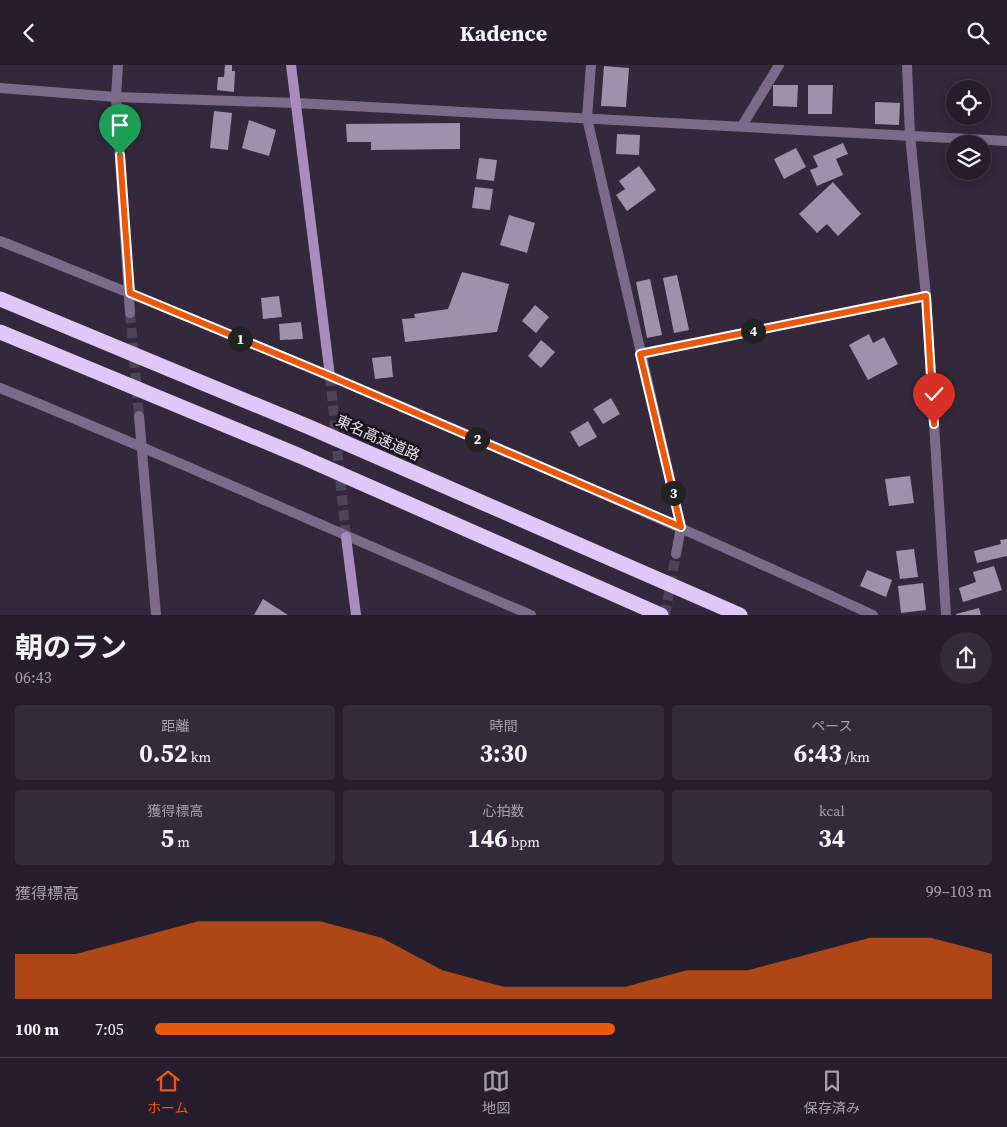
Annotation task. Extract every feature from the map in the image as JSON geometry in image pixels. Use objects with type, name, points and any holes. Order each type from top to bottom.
[{"type":"highway","name":"東名高速道路","points":[[0,299],[309,427],[740,615]]},
{"type":"highway","points":[[0,333],[300,456],[661,615]]},
{"type":"street","points":[[118,65],[116,97],[130,313]]},
{"type":"street","points":[[291,65],[330,376]]},
{"type":"street","points":[[591,65],[587,118],[681,527],[676,554]]},
{"type":"street","points":[[742,126],[778,65]]},
{"type":"street","points":[[907,65],[910,135],[926,296],[946,615]]},
{"type":"street","points":[[0,88],[116,97],[296,103],[1007,141]]},
{"type":"street","points":[[0,241],[330,376],[681,527],[873,615]]},
{"type":"street","points":[[640,354],[926,296]]},
{"type":"street","points":[[0,388],[142,446],[346,537],[531,615]]},
{"type":"street","points":[[139,416],[156,615]]},
{"type":"street","points":[[346,537],[356,615]]},
{"type":"building","points":[[225,65],[232,65],[232,71],[235,71],[234,92],[217,90],[218,77],[224,77]]},
{"type":"building","points":[[604,66],[629,68],[626,107],[601,106]]},
{"type":"building","points":[[773,85],[798,85],[797,107],[773,106]]},
{"type":"building","points":[[808,85],[833,85],[832,114],[808,114]]},
{"type":"building","points":[[875,102],[900,103],[899,125],[875,124]]},
{"type":"building","points":[[214,111],[232,113],[228,150],[210,148]]},
{"type":"building","points":[[249,120],[276,130],[269,156],[242,148]]},
{"type":"building","points":[[460,123],[460,149],[371,150],[371,142],[347,142],[346,124]]},
{"type":"building","points":[[617,134],[640,135],[639,155],[616,154]]},
{"type":"building","points":[[843,143],[848,154],[836,159],[843,175],[817,186],[810,170],[818,167],[813,156]]},
{"type":"building","points":[[796,148],[806,167],[784,179],[774,159]]},
{"type":"building","points":[[479,158],[497,160],[494,181],[476,179]]},
{"type":"building","points":[[639,166],[656,190],[627,211],[616,195],[625,189],[619,181]]},
{"type":"building","points":[[833,182],[861,214],[838,236],[827,224],[817,233],[799,214]]},
{"type":"building","points":[[475,187],[493,189],[490,210],[472,208]]},
{"type":"building","points":[[509,215],[535,223],[527,253],[500,245]]},
{"type":"building","points":[[462,272],[509,284],[497,332],[405,342],[402,319],[415,318],[414,314],[448,309]]},
{"type":"building","points":[[677,275],[689,330],[674,333],[663,278]]},
{"type":"building","points":[[650,279],[662,335],[647,338],[636,282]]},
{"type":"building","points":[[279,296],[282,317],[263,319],[261,298]]},
{"type":"building","points":[[535,305],[549,317],[536,333],[522,321]]},
{"type":"building","points":[[301,322],[303,339],[280,340],[279,324]]},
{"type":"building","points":[[869,334],[873,343],[884,337],[898,364],[868,380],[849,345]]},
{"type":"building","points":[[541,340],[555,352],[541,368],[528,356]]},
{"type":"building","points":[[391,356],[393,377],[375,379],[372,358]]},
{"type":"building","points":[[611,398],[620,414],[603,424],[593,409]]},
{"type":"building","points":[[588,421],[597,437],[579,447],[570,432]]},
{"type":"building","points":[[910,476],[914,503],[889,506],[885,479]]},
{"type":"building","points":[[1007,539],[1007,556],[977,563],[974,551],[1001,544],[1000,540]]},
{"type":"building","points":[[914,549],[918,577],[900,579],[896,551]]},
{"type":"building","points":[[994,566],[1002,590],[963,602],[959,588],[976,582],[973,572]]},
{"type":"building","points":[[867,570],[892,580],[886,597],[860,586]]},
{"type":"building","points":[[923,583],[926,610],[901,613],[898,586]]},
{"type":"building","points":[[263,599],[288,615],[254,615]]},
{"type":"building","points":[[979,608],[981,615],[956,615],[956,614]]},
{"type":"tunnel","points":[[130,313],[139,416]]},
{"type":"tunnel","points":[[330,376],[346,537]]},
{"type":"tunnel","points":[[665,615],[676,554]]},
{"type":"route","points":[[120,155],[130,293],[330,376],[681,527],[640,354],[926,296],[934,424]]}]
